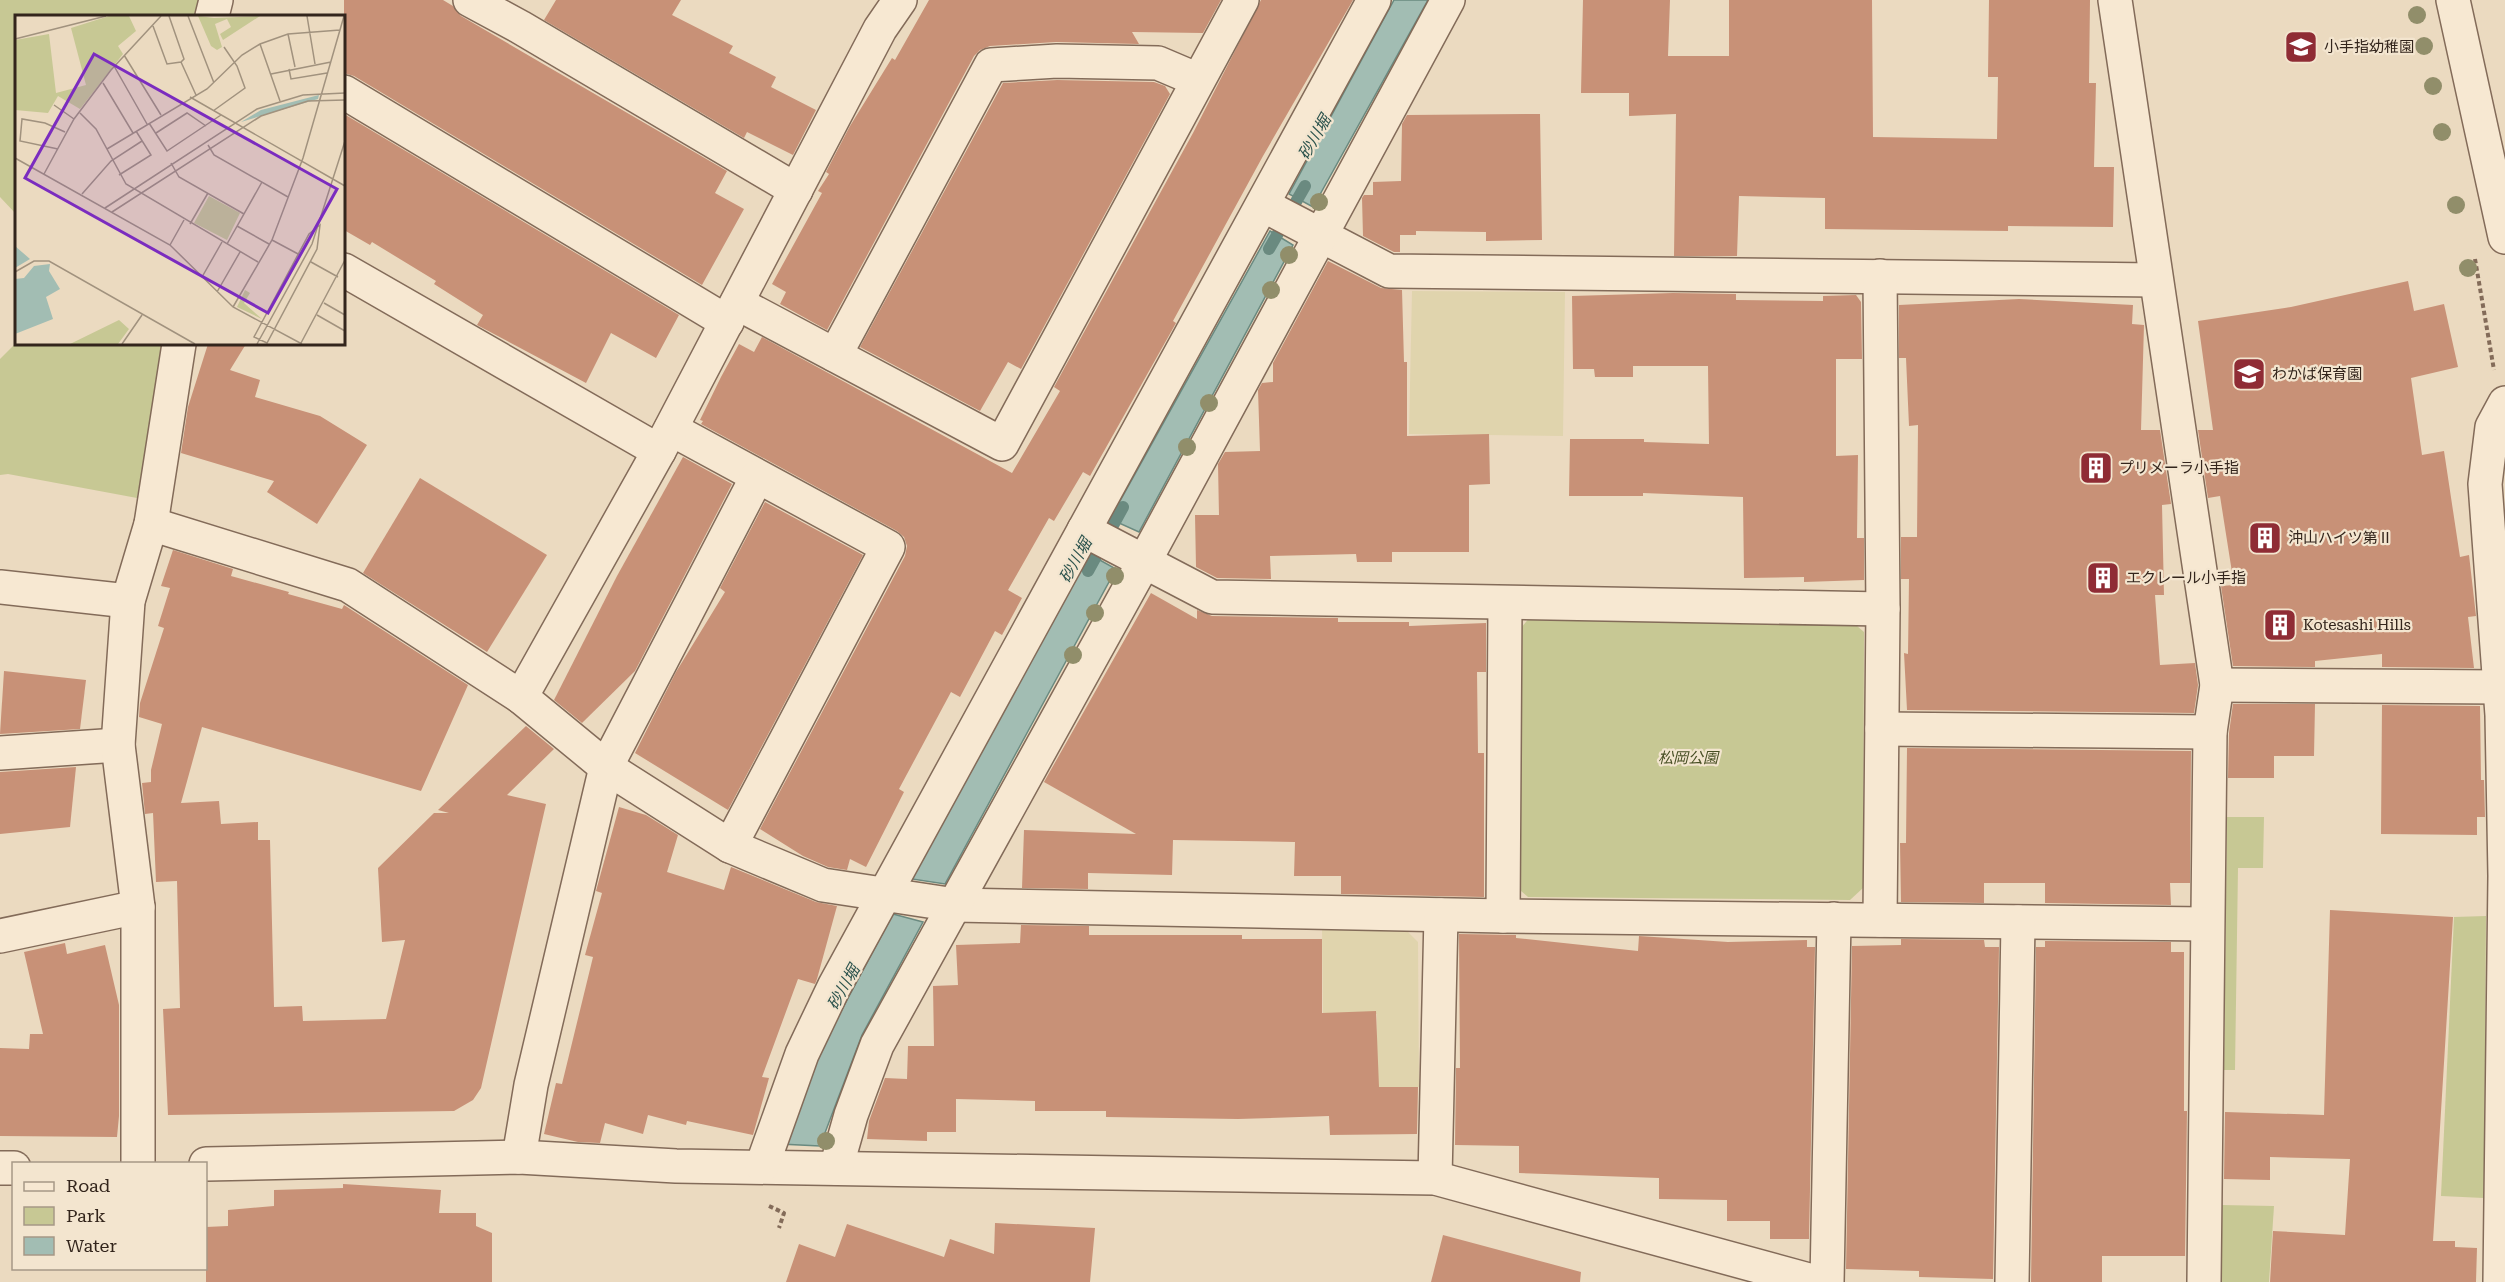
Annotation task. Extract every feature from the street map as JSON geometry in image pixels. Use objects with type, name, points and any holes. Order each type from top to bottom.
[{"type":"street","points":[[470,0],[520,27],[796,190]]},
{"type":"street","points":[[521,697],[665,440],[880,29],[900,0]]},
{"type":"street","points":[[345,93],[732,312],[835,355],[1002,444],[1242,0]]},
{"type":"street","points":[[762,1166],[802,1054],[834,987],[1374,0]]},
{"type":"street","points":[[836,1168],[851,1114],[877,1045],[1144,562],[1448,0]]},
{"type":"street","points":[[2115,0],[2217,685],[2210,732],[2204,1282]]},
{"type":"street","points":[[2453,0],[2505,237]]},
{"type":"street","points":[[835,355],[992,65],[1057,61],[1158,63],[1198,80]]},
{"type":"street","points":[[1263,205],[1321,238],[1389,271],[2155,280]]},
{"type":"street","points":[[345,271],[665,440],[757,477],[888,547],[730,846]]},
{"type":"street","points":[[1880,276],[1883,609],[1880,920]]},
{"type":"street","points":[[138,1162],[138,907],[118,745],[128,600],[151,524],[179,345]]},
{"type":"street","points":[[2500,1282],[2505,876],[2500,687],[2485,484],[2492,427],[2505,403]]},
{"type":"street","points":[[519,1157],[531,1085],[606,767],[757,477]]},
{"type":"street","points":[[151,524],[348,585],[521,697],[606,767],[730,846],[823,885],[955,905],[1503,916],[2207,924]]},
{"type":"street","points":[[1084,530],[1212,597],[1883,609]]},
{"type":"street","points":[[0,587],[128,600]]},
{"type":"street","points":[[1503,916],[1505,603]]},
{"type":"street","points":[[2217,685],[2500,687]]},
{"type":"street","points":[[1882,729],[2210,732]]},
{"type":"street","points":[[0,753],[118,745]]},
{"type":"street","points":[[0,936],[138,907]]},
{"type":"street","points":[[1435,1178],[1441,915]]},
{"type":"street","points":[[1827,1282],[1834,920]]},
{"type":"street","points":[[2012,1282],[2018,922]]},
{"type":"street","points":[[207,1164],[519,1157],[676,1166],[1435,1178],[1816,1282]]},
{"type":"path","points":[[771,1207],[784,1213],[779,1228]]},
{"type":"shaded area","points":[[1412,291],[1565,292],[1563,436],[1409,434]]},
{"type":"shaded area","points":[[1404,928],[1418,942],[1419,1087],[1377,1087],[1377,1014],[1323,1014],[1322,929]]},
{"type":"green space","points":[[0,0],[217,0],[216,15],[15,15],[15,213],[0,197]]},
{"type":"green space","points":[[15,344],[166,345],[137,498],[8,474],[0,475],[0,359]]},
{"type":"green space","name":"松岡公園","points":[[1531,616],[1850,620],[1864,632],[1863,888],[1850,900],[1528,897],[1513,884],[1515,635]]},
{"type":"green space","points":[[2227,817],[2264,817],[2263,868],[2238,868],[2235,1070],[2224,1070]]},
{"type":"green space","points":[[2486,916],[2484,1198],[2441,1196],[2454,917]]},
{"type":"green space","points":[[2221,1205],[2274,1206],[2269,1282],[2220,1282]]},
{"type":"water","points":[[1394,0],[1428,0],[1313,207],[1289,194]]},
{"type":"water","points":[[1270,231],[1293,245],[1139,532],[1110,519]]},
{"type":"water","points":[[1089,554],[1116,569],[945,884],[912,879]]},
{"type":"water","points":[[893,914],[923,922],[862,1035],[820,1146],[780,1144],[818,1054]]},
{"type":"building","points":[[344,0],[443,0],[453,6],[461,16],[727,171],[715,193],[744,209],[702,285],[354,76],[345,73]]},
{"type":"building","points":[[556,0],[681,0],[672,15],[733,46],[729,53],[776,77],[771,87],[816,110],[793,155],[747,132],[744,138],[544,20]]},
{"type":"building","points":[[929,0],[1221,0],[1203,33],[1132,32],[1139,44],[1056,42],[990,46],[980,50],[974,56],[827,330],[780,304],[786,292],[772,284],[822,193],[818,191],[829,174],[826,172],[850,126],[892,58],[895,60]]},
{"type":"building","points":[[1261,0],[1353,0],[1263,156],[1173,321],[1176,323],[1090,476],[1083,472],[1054,521],[1049,518],[1008,590],[1022,598],[1002,635],[995,631],[960,697],[951,692],[899,789],[904,792],[866,867],[850,859],[847,870],[828,867],[803,856],[760,829],[905,556],[907,546],[904,537],[897,531],[701,424],[703,421],[700,420],[721,377],[739,344],[754,352],[762,337],[1012,473],[1060,391],[1054,387],[1193,133]]},
{"type":"building","points":[[1583,0],[1670,0],[1668,56],[1729,56],[1729,0],[1872,0],[1873,137],[1997,139],[1998,77],[1988,77],[1989,0],[2090,0],[2089,83],[2096,83],[2094,167],[2114,167],[2113,227],[2008,226],[2008,231],[1825,229],[1825,198],[1739,196],[1737,256],[1674,256],[1676,114],[1629,116],[1629,93],[1581,93]]},
{"type":"building","points":[[1057,80],[1154,82],[1165,86],[1170,94],[1021,369],[1008,362],[980,411],[860,347],[1003,83]]},
{"type":"building","points":[[1540,114],[1542,240],[1486,241],[1486,232],[1416,231],[1416,235],[1400,235],[1400,252],[1394,252],[1363,236],[1362,198],[1364,195],[1373,195],[1373,182],[1401,181],[1402,124],[1407,115]]},
{"type":"building","points":[[345,115],[679,315],[656,358],[611,333],[586,383],[477,325],[483,315],[434,284],[436,281],[372,242],[370,245],[345,231]]},
{"type":"building","points":[[1328,261],[1381,288],[1402,290],[1404,362],[1407,362],[1407,436],[1489,434],[1490,484],[1469,485],[1469,552],[1392,552],[1392,562],[1357,562],[1356,554],[1270,556],[1271,579],[1217,578],[1196,567],[1195,515],[1219,515],[1218,464],[1225,452],[1260,451],[1258,390],[1262,383],[1273,382],[1273,363]]},
{"type":"building","points":[[2408,281],[2414,311],[2444,304],[2458,367],[2411,378],[2422,455],[2444,451],[2460,557],[2469,555],[2476,616],[2468,617],[2474,668],[2382,667],[2382,654],[2315,661],[2315,667],[2233,666],[2221,586],[2234,585],[2220,496],[2208,498],[2198,430],[2213,430],[2198,321],[2291,307]]},
{"type":"building","points":[[1736,294],[1736,300],[1823,301],[1823,296],[1856,295],[1861,302],[1862,359],[1836,359],[1836,456],[1858,455],[1857,538],[1864,538],[1864,580],[1804,582],[1804,577],[1744,578],[1743,497],[1643,493],[1643,496],[1569,496],[1570,439],[1644,439],[1644,442],[1709,444],[1708,366],[1633,366],[1633,377],[1595,377],[1594,369],[1573,369],[1572,296]]},
{"type":"building","points":[[2019,299],[2133,305],[2132,324],[2144,325],[2141,430],[2160,430],[2171,504],[2162,505],[2164,595],[2155,595],[2160,665],[2195,663],[2198,685],[2194,713],[1907,710],[1904,653],[1908,654],[1909,579],[1901,579],[1901,537],[1917,537],[1918,425],[1909,426],[1906,358],[1899,358],[1899,305]]},
{"type":"building","points":[[208,345],[245,345],[230,370],[260,380],[255,397],[320,416],[367,445],[317,524],[267,492],[274,481],[181,453],[188,407]]},
{"type":"building","points":[[683,457],[732,484],[635,671],[582,723],[554,700],[617,576]]},
{"type":"building","points":[[420,478],[547,555],[487,652],[363,573]]},
{"type":"building","points":[[765,502],[863,555],[728,810],[635,753],[676,672],[725,592],[720,588]]},
{"type":"building","points":[[173,550],[233,569],[231,576],[342,609],[344,605],[468,685],[421,791],[202,727],[181,803],[219,801],[221,824],[258,822],[258,840],[270,840],[274,1007],[302,1006],[303,1021],[386,1019],[405,940],[382,942],[378,868],[434,813],[449,813],[438,810],[526,726],[554,749],[507,795],[546,804],[481,1088],[473,1100],[454,1111],[168,1115],[163,1009],[180,1008],[177,881],[156,882],[153,813],[145,814],[142,783],[151,782],[151,770],[162,724],[139,717],[140,703],[164,628],[158,626],[170,588],[161,586]]},
{"type":"building","points":[[1151,593],[1197,619],[1197,610],[1212,616],[1338,618],[1338,622],[1409,622],[1409,626],[1486,623],[1486,672],[1477,672],[1478,753],[1484,753],[1484,897],[1341,894],[1341,876],[1294,876],[1295,842],[1173,840],[1172,875],[1088,873],[1088,889],[1022,888],[1024,830],[1136,834],[1044,782]]},
{"type":"building","points":[[4,671],[86,680],[80,729],[0,734]]},
{"type":"building","points":[[2233,704],[2315,704],[2314,756],[2274,756],[2274,778],[2228,778],[2229,733]]},
{"type":"building","points":[[2382,705],[2480,706],[2481,780],[2484,780],[2485,817],[2477,817],[2477,835],[2381,834]]},
{"type":"building","points":[[1907,748],[2191,751],[2190,883],[2170,883],[2171,905],[2045,903],[2045,883],[1984,883],[1984,903],[1901,902],[1900,843],[1906,843]]},
{"type":"building","points":[[76,767],[70,827],[0,834],[0,772]]},
{"type":"building","points":[[619,807],[646,815],[678,835],[667,872],[724,890],[731,867],[816,902],[837,906],[815,984],[798,979],[762,1077],[769,1078],[753,1135],[687,1121],[686,1125],[648,1115],[643,1134],[605,1123],[600,1143],[578,1142],[544,1134],[556,1083],[562,1084],[593,957],[585,955],[602,893],[596,891]]},
{"type":"building","points":[[2330,910],[2453,917],[2433,1241],[2455,1241],[2455,1247],[2477,1248],[2476,1282],[2270,1282],[2273,1231],[2345,1235],[2350,1159],[2270,1157],[2270,1180],[2224,1179],[2225,1112],[2324,1115]]},
{"type":"building","points":[[1021,925],[1089,926],[1089,935],[1242,935],[1242,939],[1322,939],[1322,1013],[1376,1011],[1379,1087],[1418,1087],[1417,1134],[1330,1135],[1329,1116],[1238,1119],[1106,1117],[1106,1111],[1035,1111],[1035,1101],[956,1099],[956,1132],[927,1132],[927,1141],[867,1139],[869,1121],[885,1078],[907,1079],[908,1046],[934,1046],[933,986],[958,985],[956,945],[1020,943]]},
{"type":"building","points":[[1459,934],[1516,935],[1516,938],[1638,951],[1639,936],[1728,942],[1807,940],[1807,947],[1815,947],[1809,1239],[1770,1239],[1770,1221],[1727,1221],[1727,1200],[1659,1199],[1659,1178],[1519,1173],[1519,1146],[1455,1145],[1456,1068],[1460,1068]]},
{"type":"building","points":[[1901,939],[1984,940],[1985,947],[1999,947],[1993,1279],[1919,1277],[1919,1271],[1846,1269],[1852,946],[1901,945]]},
{"type":"building","points":[[2045,941],[2171,942],[2171,952],[2184,952],[2184,1111],[2187,1111],[2185,1256],[2102,1256],[2102,1282],[2031,1282],[2036,947],[2045,947]]},
{"type":"building","points":[[65,943],[67,954],[105,945],[119,1005],[117,1137],[0,1136],[0,1048],[29,1049],[30,1034],[43,1034],[24,952]]},
{"type":"building","points":[[343,1184],[441,1190],[439,1213],[476,1213],[476,1226],[492,1233],[492,1282],[206,1282],[207,1227],[228,1226],[228,1210],[274,1206],[274,1190],[343,1188]]},
{"type":"building","points":[[995,1223],[1095,1228],[1090,1282],[786,1282],[799,1244],[835,1257],[847,1224],[944,1257],[950,1239],[994,1254]]},
{"type":"building","points":[[1443,1235],[1581,1272],[1580,1282],[1431,1282]]},
{"type":"waterway","name":"砂川堀","points":[[1269,249],[1305,186]]},
{"type":"waterway","name":"砂川堀","points":[[1088,571],[1123,507]]},
{"type":"place","name":"小手指幼稚園","points":[[2301,47]]},
{"type":"place","name":"わかば保育園","points":[[2249,374]]},
{"type":"place","name":"プリメーラ小手指","points":[[2096,468]]},
{"type":"place","name":"沖山ハイツ第Ⅱ","points":[[2265,538]]},
{"type":"place","name":"エクレール小手指","points":[[2103,578]]},
{"type":"place","name":"Kotesashi Hills","points":[[2280,625]]}]
